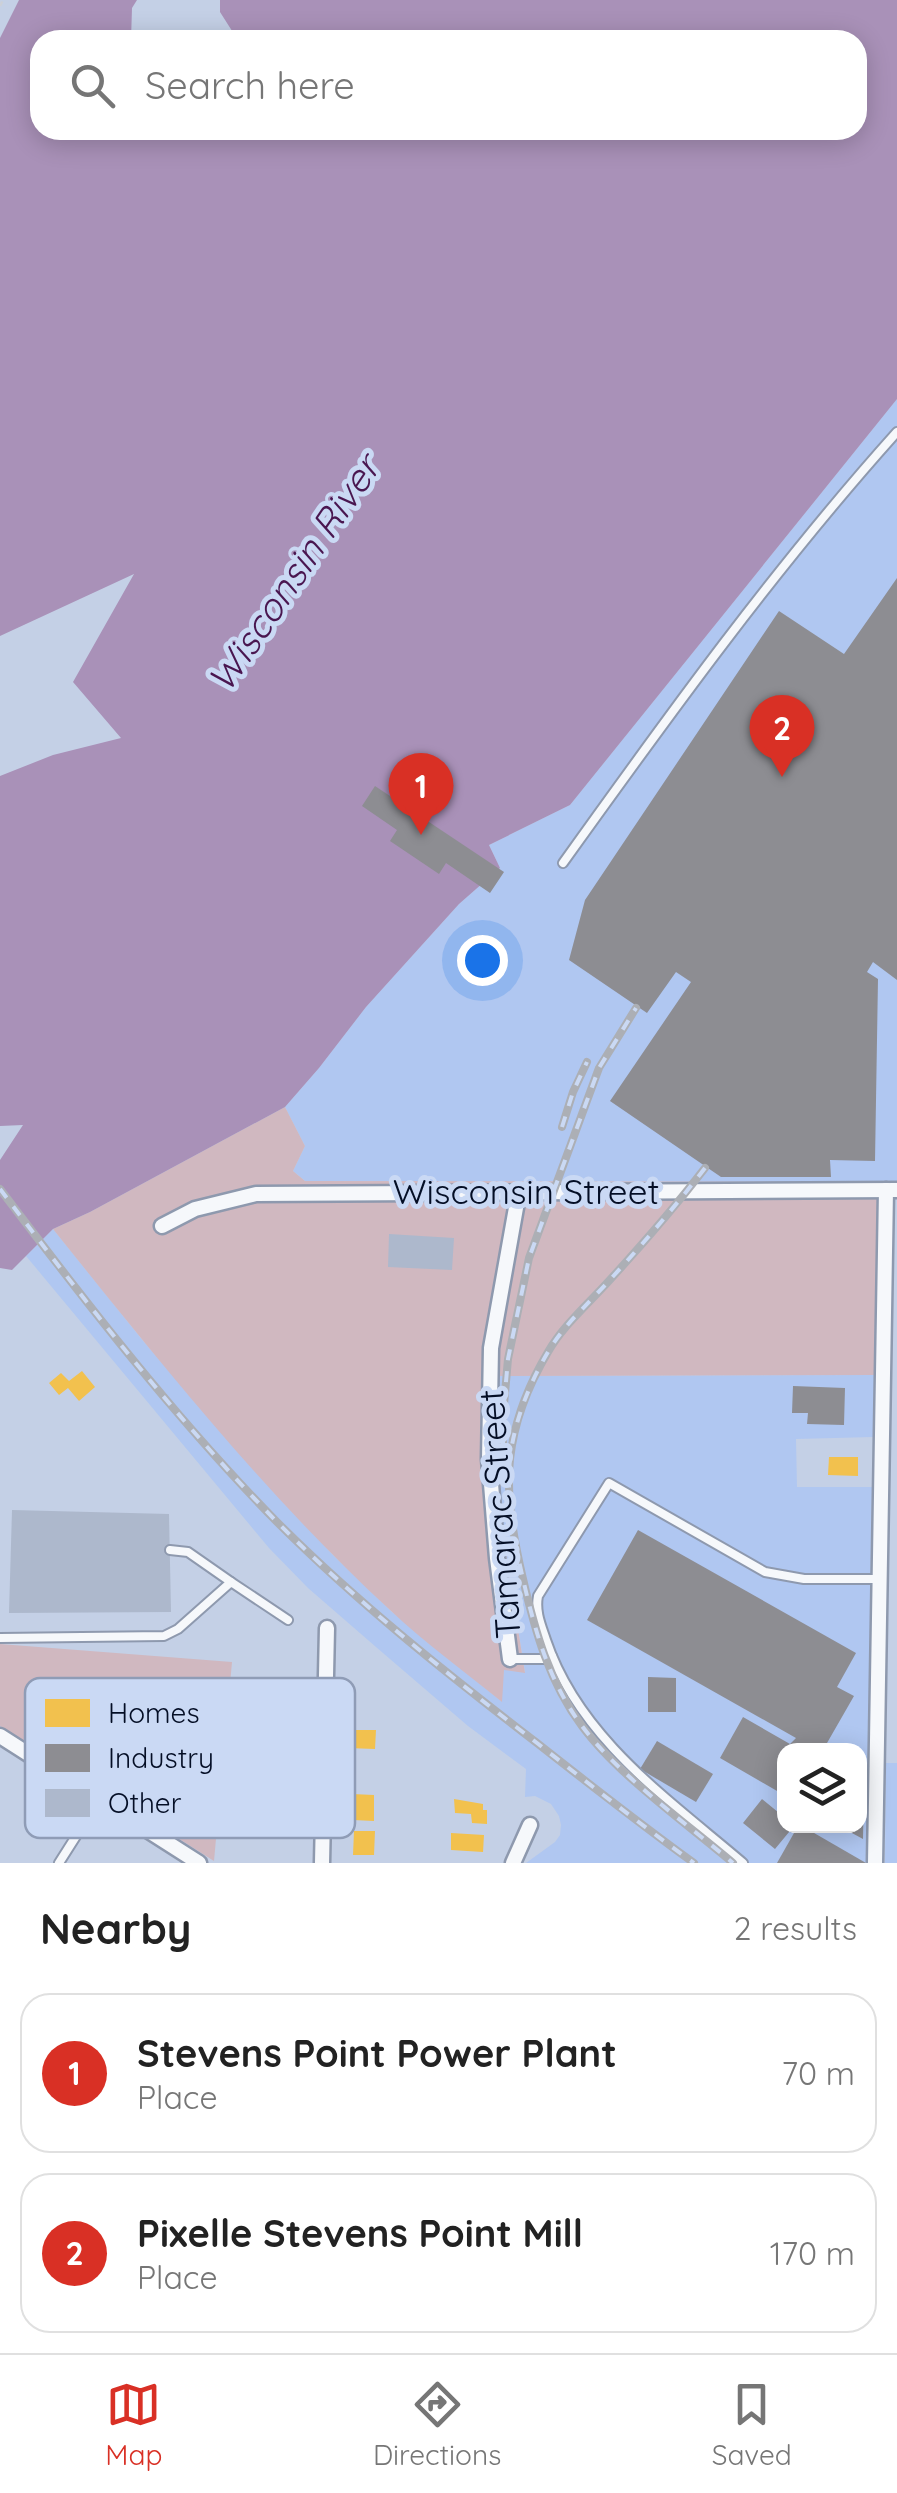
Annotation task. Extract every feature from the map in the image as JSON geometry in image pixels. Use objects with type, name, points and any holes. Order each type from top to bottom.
[{"type":"street","name":"Wisconsin Street","points":[[162,1226],[195,1210],[256,1194],[892,1190]]},
{"type":"street","points":[[875,1863],[886,1656],[879,1579],[892,1190]]},
{"type":"street","name":"Tamarac Street","points":[[510,1658],[497,1558],[489,1440],[491,1348],[519,1191]]},
{"type":"street","points":[[326,1678],[327,1628]]},
{"type":"street","points":[[1,1738],[25,1753]]},
{"type":"street","points":[[514,1863],[530,1825]]},
{"type":"street","points":[[159,1838],[199,1863]]},
{"type":"street","points":[[322,1863],[323,1838]]},
{"type":"lane","points":[[563,863],[757,599],[897,432]]},
{"type":"lane","points":[[743,1863],[646,1781],[606,1741],[578,1705],[552,1656],[536,1608],[538,1596],[608,1483],[765,1572],[804,1580],[879,1579]]},
{"type":"lane","points":[[170,1550],[188,1552],[288,1620]]},
{"type":"lane","points":[[0,1638],[164,1636],[178,1629],[232,1582]]},
{"type":"lane","points":[[510,1658],[552,1656]]},
{"type":"lane","points":[[58,1863],[74,1838]]},
{"type":"path","points":[[0,6],[3,0]]},
{"type":"shaded area","points":[[897,399],[897,1182],[305,1181],[293,1171],[305,1146],[285,1107],[366,1007],[459,904],[500,868],[489,845],[570,805]]},
{"type":"shaded area","points":[[285,1107],[305,1146],[293,1171],[305,1181],[884,1182],[875,1375],[499,1376],[497,1418],[503,1535],[525,1673],[504,1670],[502,1702],[403,1622],[300,1521],[173,1377],[53,1229]]},
{"type":"shaded area","points":[[53,1229],[144,1342],[332,1554],[392,1612],[501,1701],[504,1669],[525,1672],[503,1535],[497,1418],[499,1376],[875,1375],[873,1437],[796,1439],[797,1487],[872,1487],[867,1863],[526,1863],[555,1842],[561,1825],[551,1804],[535,1796],[525,1797],[526,1769],[468,1726],[376,1647],[269,1548],[26,1256]]},
{"type":"shaded area","points":[[0,1644],[232,1662],[231,1678],[25,1678],[25,1742],[0,1726]]},
{"type":"shaded area","points":[[886,1763],[897,1763],[897,1863],[885,1863]]},
{"type":"shaded area","points":[[178,1838],[216,1838],[214,1861]]},
{"type":"water","name":"Wisconsin River","points":[[19,0],[137,0],[132,8],[131,30],[30,30],[30,140],[867,140],[867,30],[231,30],[220,12],[220,0],[897,0],[897,399],[570,805],[489,845],[500,868],[459,904],[366,1007],[285,1107],[53,1229],[12,1270],[0,1268],[0,1160],[23,1125],[0,1126],[0,776],[53,755],[121,738],[73,682],[134,574],[0,636],[0,38]]},
{"type":"building: Homes","points":[[82,1371],[95,1387],[79,1401],[68,1388],[59,1395],[49,1383],[61,1373],[69,1381]]},
{"type":"building: Homes","points":[[829,1457],[858,1457],[858,1476],[828,1475]]},
{"type":"building: Homes","points":[[355,1730],[376,1730],[375,1749],[355,1748]]},
{"type":"building: Homes","points":[[355,1794],[374,1795],[374,1821],[355,1820]]},
{"type":"building: Homes","points":[[454,1799],[483,1804],[487,1824],[472,1823],[471,1814],[455,1813]]},
{"type":"building: Homes","points":[[355,1831],[375,1831],[374,1855],[353,1855]]},
{"type":"building: Homes","points":[[451,1833],[484,1835],[483,1852],[451,1850]]},
{"type":"building: Industry","points":[[897,578],[897,980],[873,962],[867,972],[878,979],[875,1161],[830,1160],[831,1177],[721,1177],[610,1101],[691,982],[676,972],[647,1013],[569,960],[585,900],[779,611],[844,654]]},
{"type":"building: Industry","points":[[375,786],[504,872],[490,893],[446,863],[439,874],[390,841],[397,830],[362,806]]},
{"type":"building: Industry","points":[[793,1386],[845,1388],[844,1425],[807,1424],[808,1413],[792,1413]]},
{"type":"building: Industry","points":[[638,1530],[856,1653],[837,1687],[854,1696],[827,1743],[791,1743],[796,1738],[587,1620]]},
{"type":"building: Industry","points":[[648,1677],[676,1678],[676,1712],[648,1712]]},
{"type":"building: Industry","points":[[743,1717],[788,1743],[777,1743],[777,1791],[720,1758]]},
{"type":"building: Industry","points":[[657,1741],[713,1774],[696,1802],[640,1769]]},
{"type":"building: Industry","points":[[762,1799],[777,1811],[777,1833],[788,1833],[775,1849],[743,1823]]},
{"type":"building: Industry","points":[[794,1833],[814,1833],[866,1863],[777,1863]]},
{"type":"building: Other","points":[[389,1234],[454,1238],[452,1270],[388,1267]]},
{"type":"building: Other","points":[[12,1510],[169,1514],[171,1612],[9,1613]]},
{"type":"railway","points":[[503,1448],[508,1359],[529,1258],[599,1068],[636,1008]]},
{"type":"railway","points":[[562,1127],[587,1062]]},
{"type":"railway","points":[[705,1168],[548,1352],[519,1417],[510,1459],[509,1489],[517,1549],[533,1618],[552,1674],[570,1709],[614,1762],[733,1863]]},
{"type":"railway","points":[[0,1189],[168,1402],[277,1522],[436,1664],[694,1863]]},
{"type":"place","name":"Pixelle Stevens Point Mill","points":[[782,777]]},
{"type":"place","name":"Stevens Point Power Plant","points":[[421,835]]}]
